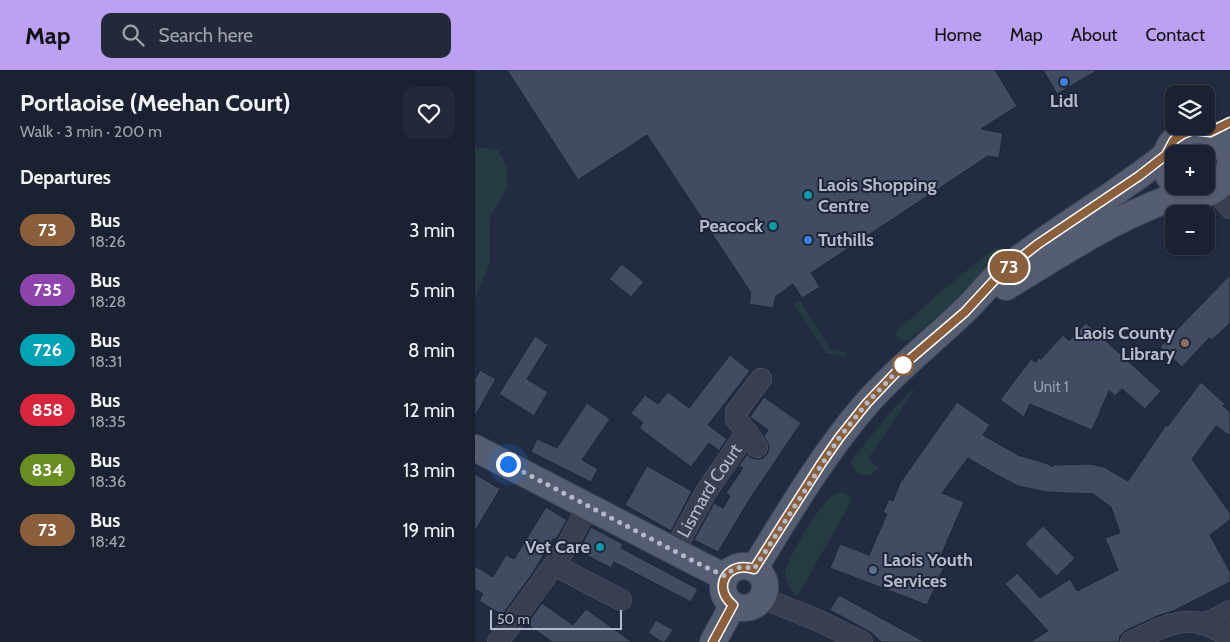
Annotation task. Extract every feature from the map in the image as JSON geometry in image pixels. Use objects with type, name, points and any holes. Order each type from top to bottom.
[{"type":"main road","points":[[1171,145],[1174,140],[1193,130],[1220,127],[1219,138],[1227,147],[1230,157]]},
{"type":"main road","points":[[754,569],[839,438],[867,403],[902,366],[965,312],[1001,273],[1038,244],[1139,176],[1165,156]]},
{"type":"main road","points":[[1208,195],[1223,199],[1221,186],[1227,177],[1230,166]]},
{"type":"main road","points":[[965,312],[1118,221],[1167,195]]},
{"type":"main road","points":[[475,448],[725,576]]},
{"type":"main road","points":[[746,566],[754,569],[764,580],[765,588],[762,598],[750,608],[743,609],[733,605],[727,600],[723,592],[725,576],[730,571],[739,567],[746,566]]},
{"type":"main road","points":[[713,642],[733,605]]},
{"type":"street","name":"Lismard Court","points":[[674,551],[706,492],[752,440],[735,419],[736,412],[761,379]]},
{"type":"street","points":[[500,639],[568,544],[588,506]]},
{"type":"street","points":[[554,565],[621,600]]},
{"type":"street","points":[[762,598],[829,625],[862,642]]},
{"type":"street","points":[[1201,624],[1230,611]]},
{"type":"street","points":[[1131,642],[1178,624],[1194,622],[1215,629],[1230,638]]},
{"type":"green space","points":[[475,147],[498,150],[506,165],[508,186],[490,217],[490,263],[475,298]]},
{"type":"green space","points":[[995,248],[1003,250],[1005,256],[975,285],[910,339],[900,340],[895,333],[939,293]]},
{"type":"green space","points":[[800,301],[830,349],[847,352],[846,357],[826,353],[794,304]]},
{"type":"green space","points":[[913,389],[868,459],[879,467],[871,475],[860,475],[853,468],[851,461],[894,408]]},
{"type":"green space","points":[[841,492],[850,496],[851,502],[797,597],[786,580],[785,574],[791,557],[818,511],[831,496]]},
{"type":"building","name":"Laois Shopping Centre","points":[[507,70],[995,70],[1017,106],[981,129],[1003,133],[999,158],[988,156],[811,273],[820,287],[802,298],[793,284],[776,296],[773,308],[749,304],[751,293],[647,135],[578,180]]},
{"type":"building","name":"Lidl","points":[[1043,70],[1098,70],[1057,94]]},
{"type":"building","points":[[622,264],[644,282],[631,297],[609,279]]},
{"type":"building","points":[[1230,275],[1230,323],[1212,340],[1209,338],[1182,367],[1160,347]]},
{"type":"building","points":[[1086,323],[1161,391],[1145,409],[1122,389],[1115,396],[1109,391],[1092,430],[1030,404],[1024,417],[1000,400],[1031,359],[1036,363],[1038,358],[1041,359],[1063,335],[1069,341]]},
{"type":"building","points":[[535,336],[548,345],[527,379],[548,392],[534,416],[499,394]]},
{"type":"building","points":[[730,355],[750,371],[708,425],[727,439],[719,451],[709,443],[691,467],[639,428],[643,423],[631,413],[645,395],[658,404],[668,392],[689,408]]},
{"type":"building","points":[[480,370],[496,379],[475,416],[475,379]]},
{"type":"building","points":[[1201,382],[1225,404],[1223,406],[1230,412],[1230,436],[1216,426],[1192,459],[1230,513],[1230,520],[1210,535],[1230,572],[1230,582],[1173,611],[1157,616],[1125,631],[1120,636],[1119,642],[1030,642],[1048,631],[1005,584],[1017,573],[1040,598],[1070,579],[1077,591],[1118,570],[1105,538],[1120,533],[1111,507],[1093,494],[1047,492],[1018,486],[968,458],[942,493],[964,502],[940,558],[947,560],[927,605],[830,568],[840,544],[869,555],[887,514],[883,512],[889,499],[893,501],[900,483],[957,402],[990,425],[983,435],[1018,455],[1052,467],[1054,465],[1090,464],[1104,467],[1128,481],[1166,425],[1168,426]]},
{"type":"building","points":[[764,397],[801,423],[751,497],[718,552],[694,540],[714,503],[723,508],[730,496],[726,493],[743,468],[739,466],[747,454],[751,458],[757,459],[763,458],[768,453],[769,446],[764,436],[768,430],[750,417]]},
{"type":"building","points":[[587,403],[610,419],[582,460],[598,469],[591,482],[531,452],[537,439],[557,448]]},
{"type":"building","points":[[647,466],[692,491],[671,531],[625,505]]},
{"type":"building","points":[[475,474],[500,489],[475,531]]},
{"type":"building","points":[[546,507],[567,520],[530,577],[502,615],[479,601],[483,594],[475,589],[475,566],[493,577],[506,555],[514,559]]},
{"type":"building","points":[[1043,526],[1075,558],[1057,576],[1025,544]]},
{"type":"building","points":[[591,527],[623,544],[621,548],[698,589],[691,602],[614,562],[611,568],[579,551]]},
{"type":"building","points":[[839,595],[925,642],[881,642],[872,633],[830,610]]},
{"type":"building","points":[[542,603],[573,625],[586,609],[632,642],[552,642],[527,624]]},
{"type":"building","points":[[656,620],[673,630],[665,642],[648,633]]},
{"type":"bus line","name":"73","points":[[713,642],[733,605],[727,600],[723,592],[725,576],[730,571],[739,567],[746,566],[754,569],[839,438],[867,403],[902,366],[965,312],[1001,273],[1038,244],[1139,176],[1166,155],[1174,140],[1193,130],[1210,132],[1230,122]]},
{"type":"place","name":"Lidl","points":[[1064,82]]},
{"type":"place","name":"Laois Shopping Centre","points":[[808,195]]},
{"type":"place","name":"Peacock","points":[[773,226]]},
{"type":"place","name":"Tuthills","points":[[808,240]]},
{"type":"place","name":"Laois County Library","points":[[1185,343]]},
{"type":"place","name":"Vet Care","points":[[600,547]]},
{"type":"place","name":"Laois Youth Services","points":[[873,570]]},
{"type":"route","points":[[508,464],[725,576],[730,571],[739,567],[746,566],[754,569],[839,438],[867,403],[903,365]]}]
